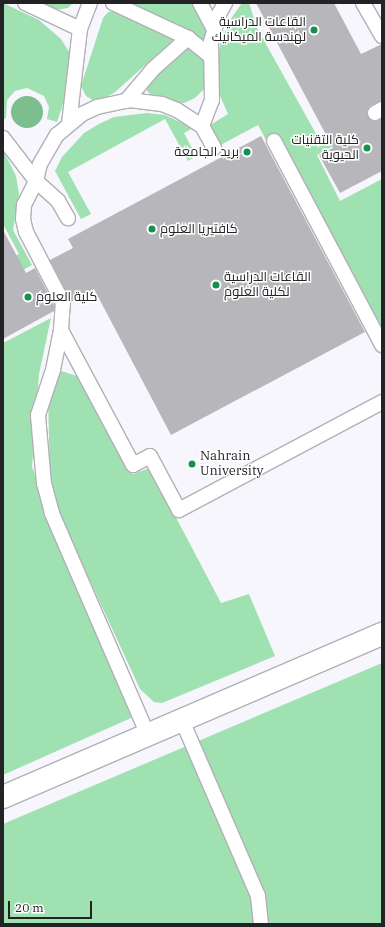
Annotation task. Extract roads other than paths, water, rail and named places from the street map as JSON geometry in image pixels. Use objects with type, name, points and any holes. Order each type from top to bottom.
[{"type":"street","points":[[3,797],[181,718],[382,634]]},
{"type":"lane","points":[[25,3],[80,29]]},
{"type":"lane","points":[[69,124],[80,29],[90,3]]},
{"type":"lane","points":[[113,3],[188,38],[209,55]]},
{"type":"lane","points":[[200,3],[214,29]]},
{"type":"lane","points":[[202,126],[212,100],[213,77],[209,55],[214,29],[225,3]]},
{"type":"lane","points":[[363,3],[378,20],[382,36]]},
{"type":"lane","points":[[126,101],[154,69],[188,38]]},
{"type":"lane","points":[[147,733],[52,513],[44,484],[38,415],[53,370],[61,330],[63,303],[26,232],[23,219],[28,192],[36,181],[40,164],[47,149],[69,124],[97,107],[126,101],[162,104],[177,110],[202,126],[214,148]]},
{"type":"lane","points":[[3,138],[36,181],[50,192],[68,218]]},
{"type":"lane","points":[[274,141],[382,345]]},
{"type":"lane","points":[[61,330],[133,465],[150,456],[179,510],[382,402]]},
{"type":"lane","points":[[181,718],[258,896],[261,924]]},
{"type":"place","name":"القاعات الدراسية لهندسة الميكانيك","points":[[314,30]]},
{"type":"place","name":"كلية التقنيات الحيوية","points":[[367,148]]},
{"type":"place","name":"بريد الجامعة","points":[[247,152]]},
{"type":"place","name":"كافتيريا العلوم","points":[[152,229]]},
{"type":"place","name":"القاعات الدراسية لكلية العلوم","points":[[216,285]]},
{"type":"place","name":"كلية العلوم","points":[[28,297]]},
{"type":"place","name":"Nahrain University","points":[[192,464]]}]
